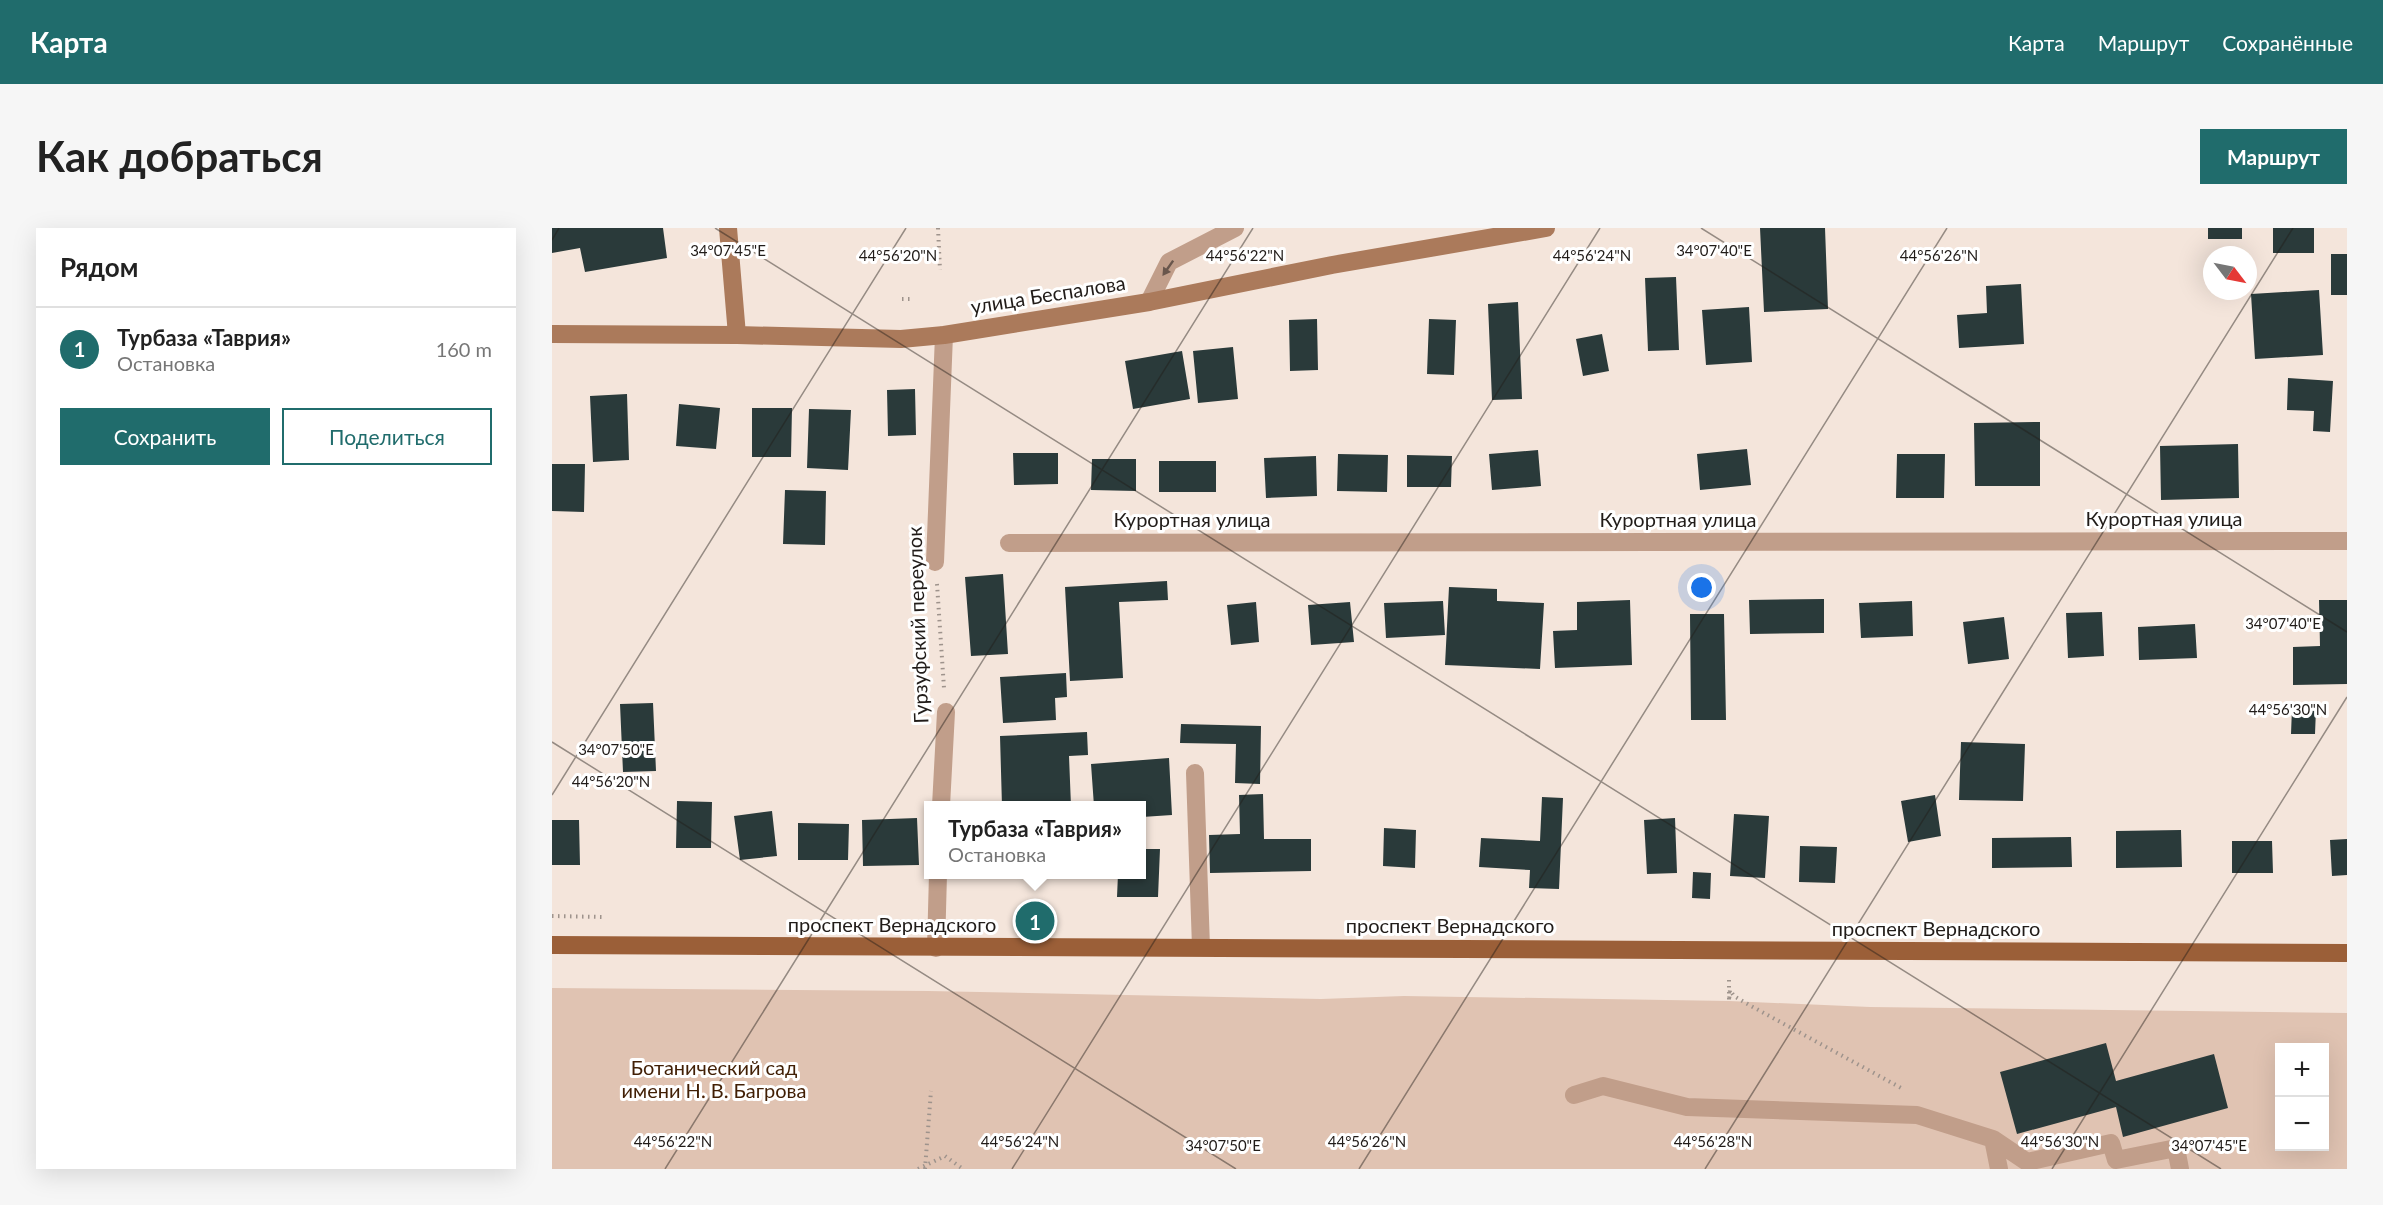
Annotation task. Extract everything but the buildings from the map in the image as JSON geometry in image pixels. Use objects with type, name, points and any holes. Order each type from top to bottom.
[{"type":"main road","points":[[728,228],[737,334]]},
{"type":"main road","name":"улица Беспалова","points":[[552,334],[737,334],[901,339],[944,335],[1149,302],[1332,265],[1531,229]]},
{"type":"main road","name":"проспект Вернадского","points":[[552,945],[2347,953]]},
{"type":"street","points":[[1149,302],[1169,262],[1235,228]]},
{"type":"street","name":"Гурзуфский переулок","points":[[935,562],[944,335]]},
{"type":"street","name":"Курортная улица","points":[[1009,543],[2347,541]]},
{"type":"street","name":"Гурзуфский переулок","points":[[941,801],[946,712]]},
{"type":"street","points":[[1195,773],[1201,947]]},
{"type":"street","points":[[936,948],[938,879]]},
{"type":"street","points":[[1574,1095],[1603,1086],[1686,1107],[1917,1115],[1993,1138],[2027,1162],[2111,1143],[2116,1160],[2176,1148],[2180,1169]]},
{"type":"street","points":[[1993,1138],[1999,1169]]},
{"type":"path","points":[[938,228],[940,270]]},
{"type":"path","points":[[902,299],[912,299]]},
{"type":"path","name":"Гурзуфский переулок","points":[[935,562],[946,712]]},
{"type":"path","points":[[1729,980],[1729,1001],[1730,990],[1734,996],[1750,1006],[1904,1089]]},
{"type":"path","points":[[925,1168],[931,1091]]},
{"type":"path","points":[[918,1169],[925,1168],[945,1156],[963,1169]]},
{"type":"green space","name":"Ботанический сад имени Н. В. Багрова","points":[[552,988],[928,991],[1321,999],[1404,996],[1729,1001],[1870,1007],[2347,1013],[2347,1169],[552,1169]]},
{"type":"place","name":"Турбаза «Таврия»","points":[[1035,921]]}]
